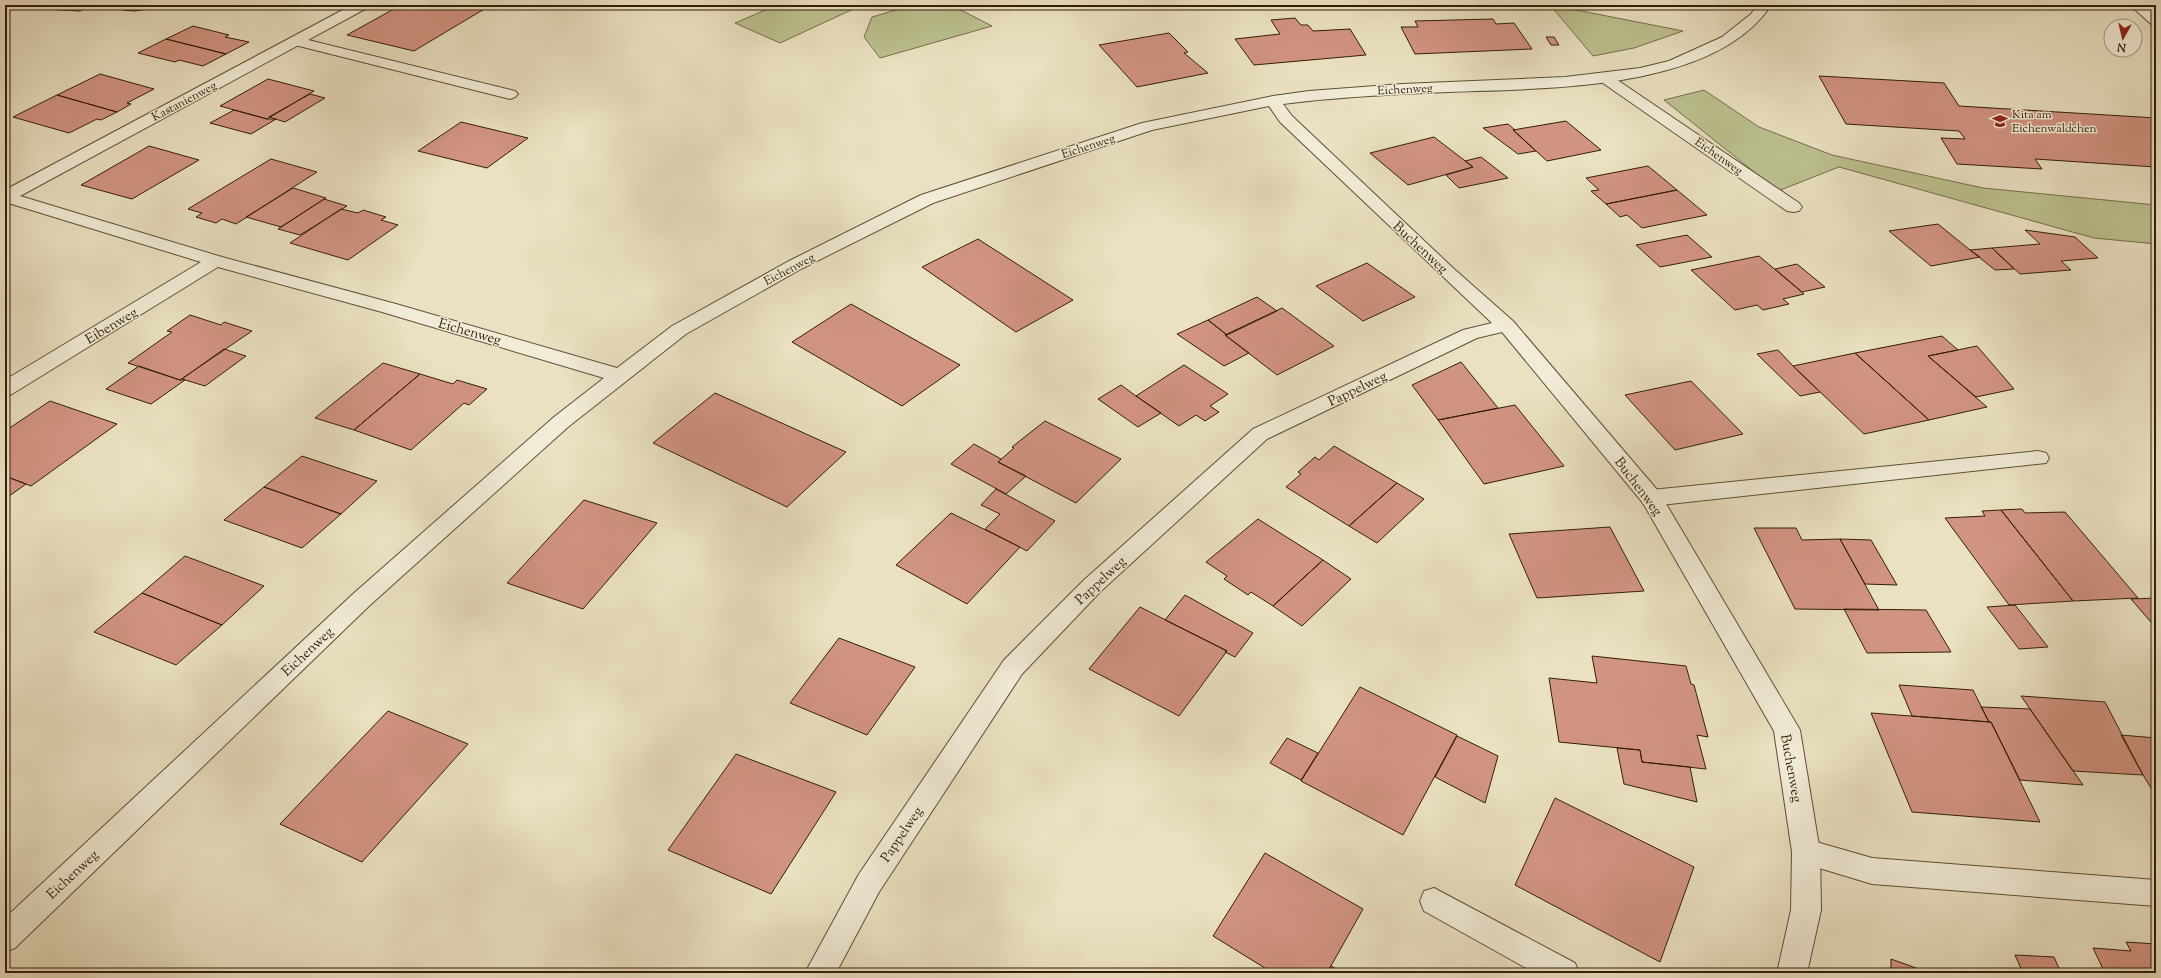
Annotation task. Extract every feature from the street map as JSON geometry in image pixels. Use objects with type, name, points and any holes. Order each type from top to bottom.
[{"type":"street","name":"Kastanienweg","points":[[6,197],[362,5]]},
{"type":"street","name":"Eichenweg","points":[[5,938],[361,600],[561,422],[679,330],[795,266],[927,199],[1148,126],[1273,101],[1309,96],[1402,89],[1565,82],[1605,78],[1674,64],[1727,40],[1756,16],[1764,5]]},
{"type":"street","points":[[2137,5],[2156,21]]},
{"type":"street","points":[[296,41],[510,94]]},
{"type":"street","name":"Eichenweg","points":[[1605,78],[1793,207]]},
{"type":"street","name":"Buchenweg","points":[[1273,101],[1286,119],[1447,272],[1506,325],[1651,498],[1787,730],[1806,852],[1806,910],[1792,973]]},
{"type":"street","name":"Kastanienweg","points":[[6,197],[216,261],[389,308]]},
{"type":"street","name":"Eibenweg","points":[[5,389],[216,261]]},
{"type":"street","name":"Eichenweg","points":[[389,308],[620,376]]},
{"type":"street","name":"Pappelweg","points":[[820,973],[869,883],[1013,666],[1092,586],[1260,434],[1470,334],[1506,325]]},
{"type":"street","points":[[1651,498],[2038,458]]},
{"type":"street","points":[[1806,852],[1872,871],[2156,893]]},
{"type":"street","points":[[1434,901],[1564,973]]},
{"type":"green space","points":[[777,5],[862,5],[780,43],[735,23]]},
{"type":"green space","points":[[913,5],[959,9],[992,26],[880,58],[864,37],[872,17]]},
{"type":"green space","points":[[1550,5],[1683,31],[1634,48],[1593,56]]},
{"type":"green space","points":[[1704,90],[1759,127],[1832,155],[1983,188],[2156,205],[2156,244],[2094,238],[1839,167],[1778,191],[1664,100]]},
{"type":"building","points":[[50,5],[149,5],[142,10],[134,11],[123,10],[125,8],[87,7],[80,11],[44,9]]},
{"type":"building","points":[[401,5],[491,5],[414,51],[347,35]]},
{"type":"building","points":[[1295,18],[1301,25],[1308,25],[1313,31],[1350,29],[1366,55],[1254,65],[1235,39],[1280,34],[1271,20]]},
{"type":"building","points":[[1493,19],[1496,24],[1514,23],[1532,49],[1415,54],[1401,27],[1418,27],[1415,21]]},
{"type":"building","points":[[193,26],[229,35],[225,37],[249,42],[226,54],[166,39]]},
{"type":"building","points":[[1169,33],[1188,52],[1184,53],[1208,73],[1137,87],[1099,45]]},
{"type":"building","points":[[1546,37],[1554,37],[1559,45],[1551,45]]},
{"type":"building","points":[[166,39],[226,54],[203,66],[179,60],[175,62],[138,53]]},
{"type":"building","points":[[100,74],[154,89],[127,103],[131,104],[117,112],[57,95]]},
{"type":"building","name":"Kita am Eichenwäldchen","points":[[1819,76],[1944,83],[1959,106],[2156,118],[2156,167],[2035,159],[2042,169],[1957,164],[1941,138],[1965,139],[1959,131],[1846,124]]},
{"type":"building","points":[[268,79],[314,91],[267,119],[220,106]]},
{"type":"building","points":[[310,94],[325,98],[285,122],[269,117]]},
{"type":"building","points":[[57,95],[117,112],[101,120],[97,119],[69,133],[13,117]]},
{"type":"building","points":[[234,110],[267,119],[276,119],[251,134],[210,123]]},
{"type":"building","points":[[1566,121],[1601,150],[1547,161],[1513,130]]},
{"type":"building","points":[[461,122],[528,138],[487,168],[418,151]]},
{"type":"building","points":[[1508,124],[1536,151],[1518,154],[1483,128]]},
{"type":"building","points":[[1434,137],[1473,167],[1408,185],[1370,153]]},
{"type":"building","points":[[149,146],[199,160],[132,199],[81,185]]},
{"type":"building","points":[[1481,157],[1508,178],[1459,188],[1446,175],[1473,167],[1465,161]]},
{"type":"building","points":[[271,159],[317,172],[236,224],[222,219],[216,223],[196,217],[202,213],[188,209]]},
{"type":"building","points":[[1648,166],[1677,190],[1606,204],[1591,191],[1599,190],[1586,178]]},
{"type":"building","points":[[293,188],[326,198],[281,227],[246,217]]},
{"type":"building","points":[[1677,190],[1707,215],[1642,228],[1627,215],[1620,217],[1606,204]]},
{"type":"building","points":[[324,199],[347,206],[300,235],[278,229]]},
{"type":"building","points":[[341,209],[358,213],[363,210],[386,217],[381,220],[398,225],[348,260],[290,243]]},
{"type":"building","points":[[1938,224],[1980,257],[1931,266],[1889,231]]},
{"type":"building","points":[[2025,230],[2075,237],[2098,258],[2061,261],[2071,270],[2020,274],[1992,248],[2040,244]]},
{"type":"building","points":[[1687,235],[1712,257],[1660,267],[1636,245]]},
{"type":"building","points":[[978,239],[1073,300],[1016,332],[922,267]]},
{"type":"building","points":[[1992,248],[2014,269],[1995,270],[1970,250]]},
{"type":"building","points":[[1759,256],[1804,294],[1783,299],[1789,304],[1763,310],[1757,305],[1735,310],[1691,270]]},
{"type":"building","points":[[1367,263],[1415,297],[1363,321],[1316,286]]},
{"type":"building","points":[[1797,264],[1825,287],[1802,292],[1775,269]]},
{"type":"building","points":[[1257,297],[1277,311],[1227,335],[1208,320]]},
{"type":"building","points":[[851,304],[960,365],[902,406],[792,342]]},
{"type":"building","points":[[1282,308],[1334,346],[1277,375],[1225,335]]},
{"type":"building","points":[[190,315],[221,325],[224,322],[252,331],[180,380],[128,363],[172,332],[167,331]]},
{"type":"building","points":[[1208,320],[1249,353],[1224,366],[1177,334]]},
{"type":"building","points":[[1942,336],[1958,350],[1928,356],[1987,407],[1929,420],[1855,353]]},
{"type":"building","points":[[1977,346],[2014,389],[1976,397],[1928,356]]},
{"type":"building","points":[[224,349],[246,356],[205,386],[182,379]]},
{"type":"building","points":[[1778,350],[1820,392],[1800,396],[1757,354]]},
{"type":"building","points":[[1855,353],[1929,420],[1864,434],[1793,366]]},
{"type":"building","points":[[1461,362],[1498,408],[1438,420],[1412,385]]},
{"type":"building","points":[[383,363],[420,374],[354,430],[315,418]]},
{"type":"building","points":[[1184,365],[1228,394],[1210,406],[1219,412],[1205,421],[1196,415],[1179,426],[1136,396]]},
{"type":"building","points":[[139,366],[180,380],[185,380],[151,404],[106,389]]},
{"type":"building","points":[[420,374],[453,384],[457,380],[487,389],[469,405],[464,403],[411,450],[354,430]]},
{"type":"building","points":[[1691,381],[1743,434],[1675,450],[1625,395]]},
{"type":"building","points":[[1121,385],[1161,413],[1138,427],[1098,399]]},
{"type":"building","points":[[715,393],[846,452],[787,507],[653,443]]},
{"type":"building","points":[[50,401],[117,424],[31,486],[5,476],[5,431]]},
{"type":"building","points":[[1515,405],[1564,466],[1484,484],[1438,420]]},
{"type":"building","points":[[1045,421],[1121,459],[1076,503],[998,462],[1014,448],[1012,447]]},
{"type":"building","points":[[974,444],[1001,459],[998,462],[1026,476],[1006,494],[951,464]]},
{"type":"building","points":[[1334,446],[1397,483],[1349,526],[1286,487],[1301,474],[1298,472],[1315,457],[1319,460]]},
{"type":"building","points":[[302,456],[377,481],[341,514],[264,487]]},
{"type":"building","points":[[5,476],[26,484],[5,499]]},
{"type":"building","points":[[1397,483],[1424,499],[1377,543],[1349,526]]},
{"type":"building","points":[[264,487],[341,514],[302,548],[224,520]]},
{"type":"building","points":[[996,489],[1055,521],[1027,551],[985,529],[1000,514],[981,505]]},
{"type":"building","points":[[584,500],[657,523],[583,609],[507,583]]},
{"type":"building","points":[[2022,509],[2025,513],[2065,512],[2138,598],[2073,601],[2001,510]]},
{"type":"building","points":[[2001,510],[2073,601],[2009,605],[1945,518],[1985,516],[1982,511]]},
{"type":"building","points":[[951,513],[1020,547],[967,604],[896,565]]},
{"type":"building","points":[[1258,519],[1323,560],[1273,606],[1251,592],[1248,595],[1224,579],[1227,576],[1206,562]]},
{"type":"building","points":[[1610,527],[1644,591],[1537,598],[1509,534]]},
{"type":"building","points":[[1754,528],[1796,528],[1802,540],[1840,539],[1879,610],[1795,609]]},
{"type":"building","points":[[1840,539],[1871,540],[1897,585],[1865,584]]},
{"type":"building","points":[[185,556],[264,586],[222,625],[142,593]]},
{"type":"building","points":[[1323,560],[1351,579],[1302,626],[1273,606]]},
{"type":"building","points":[[142,593],[222,625],[176,665],[94,632]]},
{"type":"building","points":[[1185,595],[1253,633],[1235,657],[1225,652],[1227,651],[1165,620]]},
{"type":"building","points":[[2156,598],[2156,628],[2131,599]]},
{"type":"building","points":[[2015,605],[2048,647],[2019,649],[1987,607]]},
{"type":"building","points":[[1140,607],[1227,651],[1179,716],[1089,669]]},
{"type":"building","points":[[1844,609],[1926,610],[1951,652],[1867,653]]},
{"type":"building","points":[[839,638],[915,667],[867,735],[790,703]]},
{"type":"building","points":[[1592,656],[1686,666],[1691,684],[1694,685],[1708,737],[1697,735],[1706,769],[1642,762],[1640,750],[1559,742],[1549,678],[1597,683]]},
{"type":"building","points":[[1899,685],[1973,690],[1989,722],[1912,716]]},
{"type":"building","points":[[1360,687],[1457,735],[1403,835],[1301,781]]},
{"type":"building","points":[[2021,696],[2105,702],[2143,775],[2073,771]]},
{"type":"building","points":[[1981,707],[2030,709],[2083,785],[2020,780],[1991,722],[1989,722]]},
{"type":"building","points":[[388,711],[468,744],[362,862],[280,824]]},
{"type":"building","points":[[1871,713],[1991,722],[2040,822],[1912,812]]},
{"type":"building","points":[[2121,735],[2156,738],[2156,796],[2143,775]]},
{"type":"building","points":[[1457,736],[1498,756],[1485,803],[1435,777]]},
{"type":"building","points":[[1287,738],[1318,753],[1301,780],[1270,763]]},
{"type":"building","points":[[1617,748],[1640,750],[1642,762],[1690,767],[1697,802],[1624,784]]},
{"type":"building","points":[[736,754],[836,792],[771,894],[668,850]]},
{"type":"building","points":[[1555,798],[1694,867],[1660,962],[1515,885]]},
{"type":"building","points":[[1265,853],[1363,909],[1327,973],[1273,973],[1213,936]]},
{"type":"building","points":[[2126,942],[2156,944],[2156,973],[2105,973],[2093,948],[2131,951]]},
{"type":"building","points":[[2015,955],[2054,957],[2061,973],[2023,973]]},
{"type":"building","points":[[1891,959],[1930,973],[1891,973]]},
{"type":"building","points":[[1331,966],[1343,973],[1327,973]]},
{"type":"place","name":"Kita am Eichenwäldchen","points":[[2000,121]]}]
